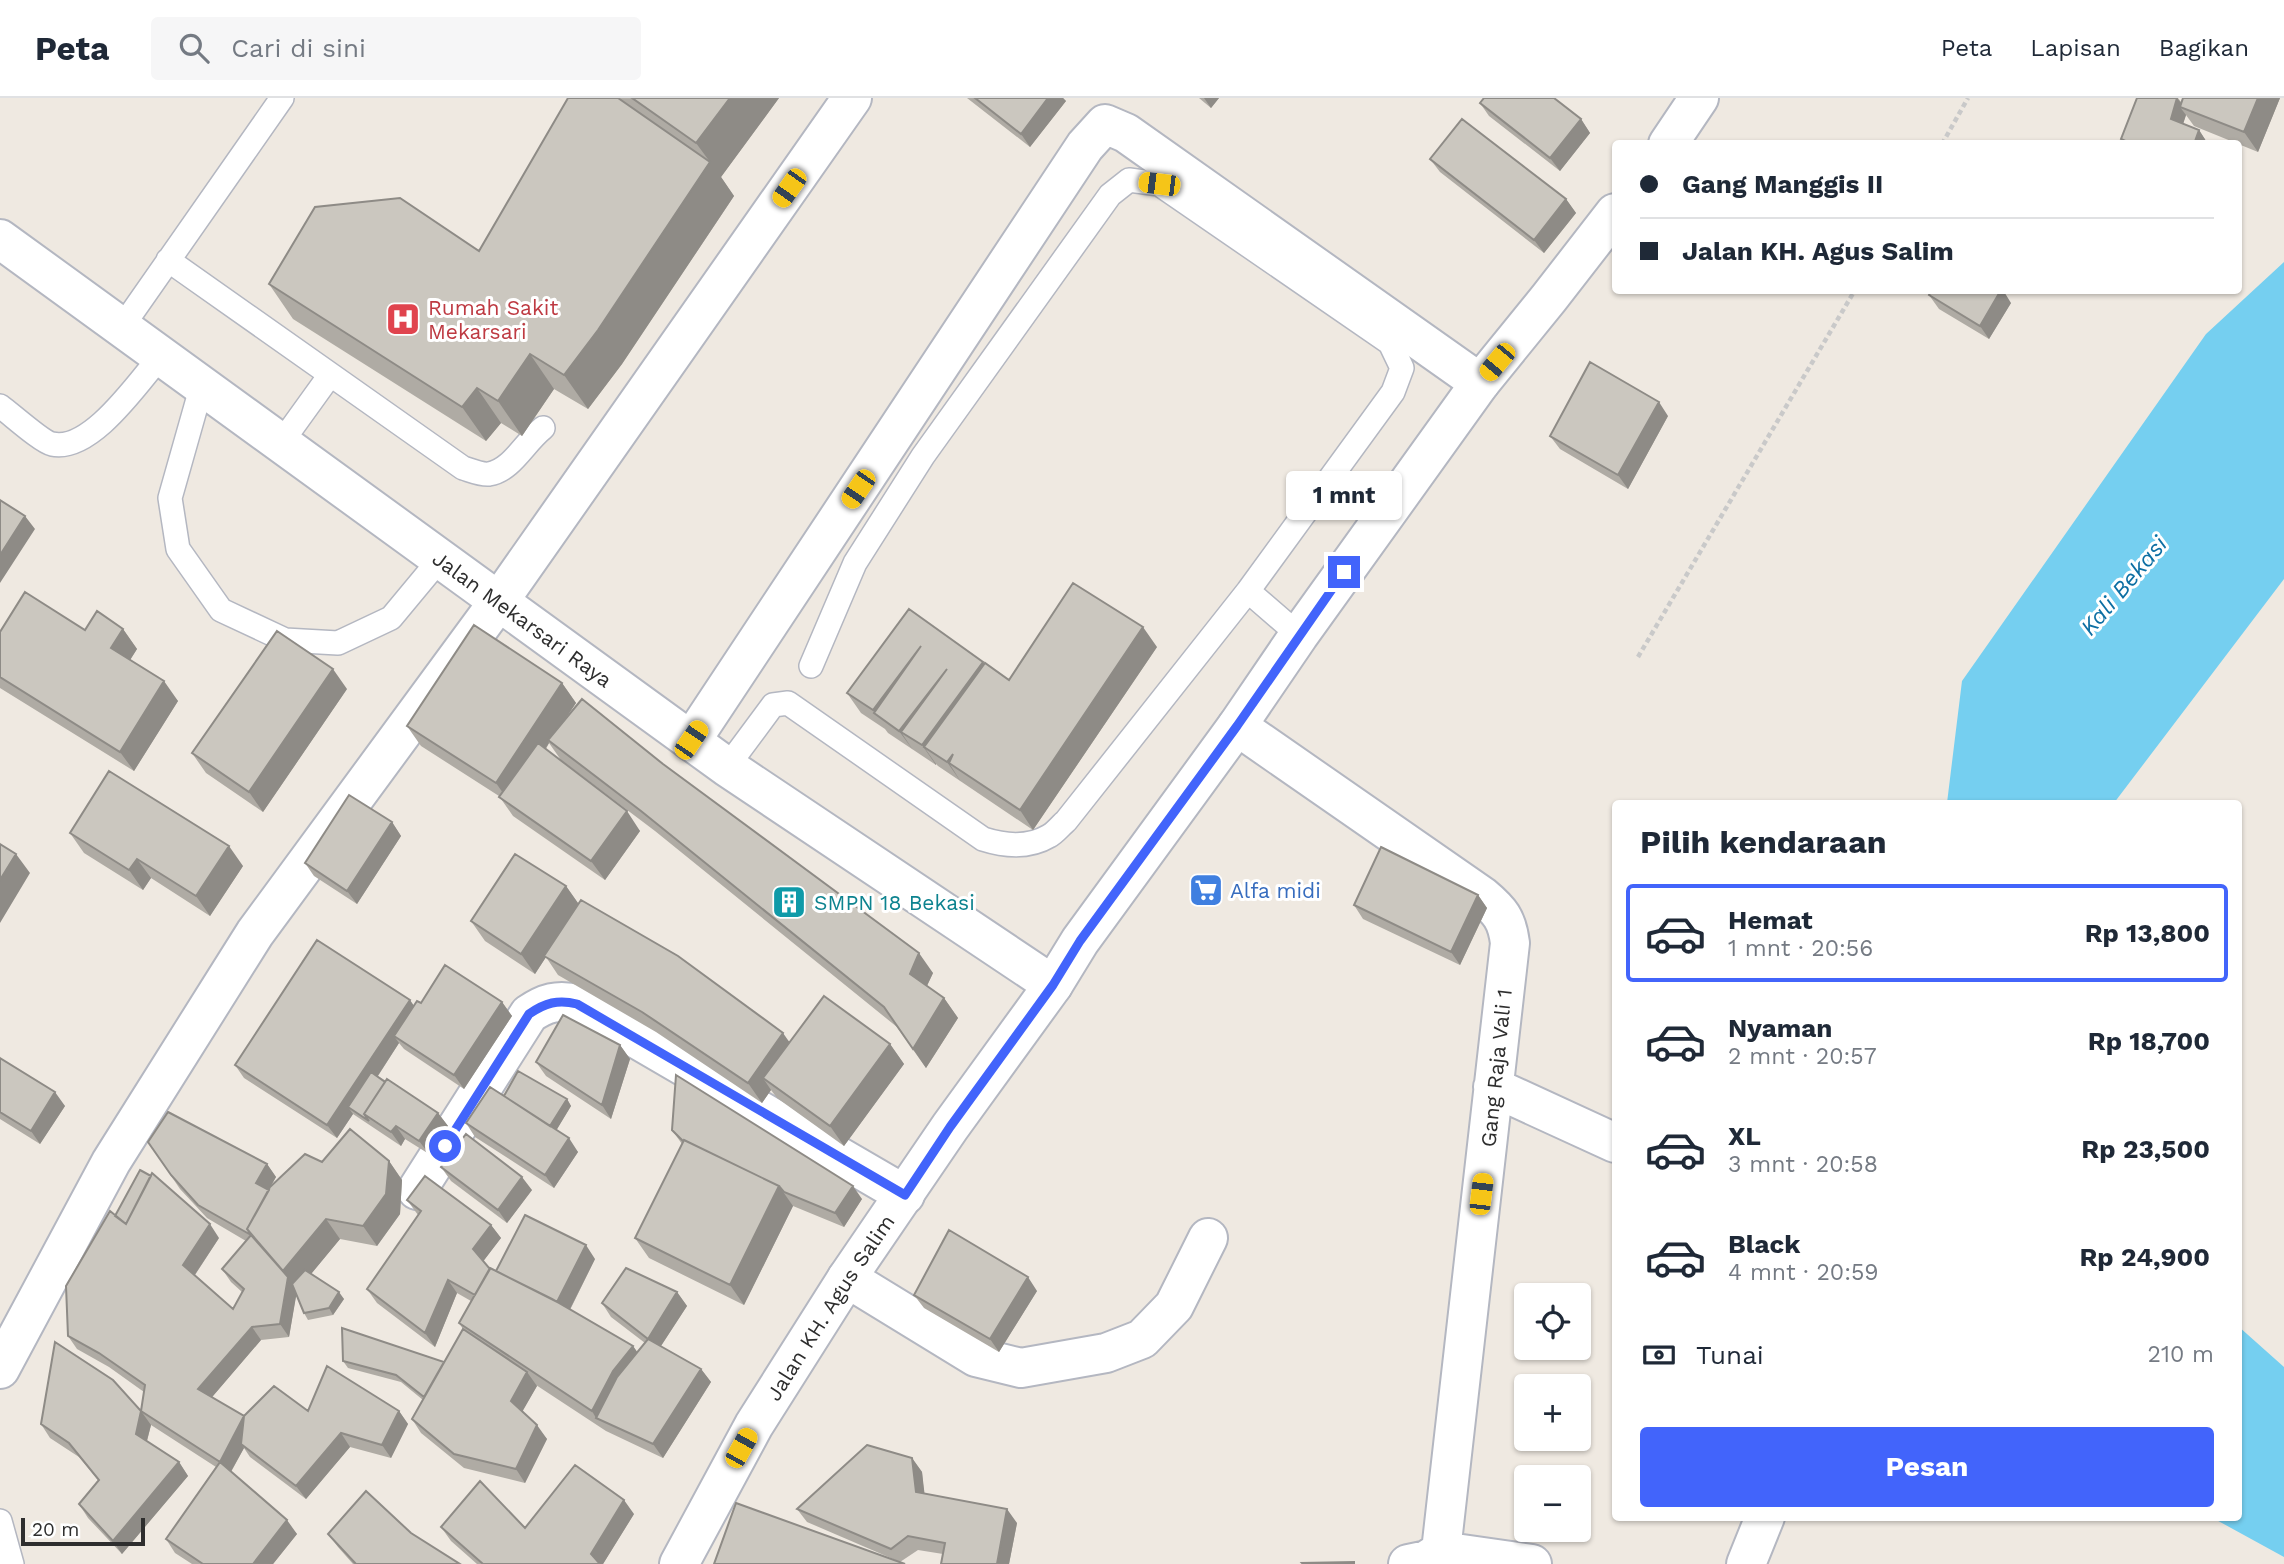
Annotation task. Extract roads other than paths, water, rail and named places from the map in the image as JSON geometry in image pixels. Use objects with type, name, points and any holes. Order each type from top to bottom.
[{"type":"street","points":[[0,1369],[111,1162],[255,933],[499,601],[852,98]]},
{"type":"street","points":[[1671,140],[1699,98]]},
{"type":"street","points":[[691,740],[1085,146],[1105,124],[1126,133],[1480,383]]},
{"type":"street","name":"Jalan KH. Agus Salim","points":[[679,1564],[754,1425],[847,1278],[950,1127],[1480,383],[1612,217]]},
{"type":"street","name":"Jalan Mekarsari Raya","points":[[0,239],[727,767],[1053,985]]},
{"type":"street","name":"Gang Raja Vali 1","points":[[1237,726],[1482,896],[1498,909],[1507,926],[1510,943],[1493,1087],[1424,1558]]},
{"type":"street","points":[[417,1190],[529,1014],[550,1003],[565,1000],[577,1004],[905,1195]]},
{"type":"street","points":[[1493,1087],[1612,1142]]},
{"type":"street","points":[[847,1278],[976,1357],[1021,1368],[1106,1353],[1142,1339],[1174,1306],[1209,1238]]},
{"type":"street","points":[[1746,1564],[1763,1521]]},
{"type":"street","points":[[1424,1558],[1532,1564]]},
{"type":"lane","points":[[122,327],[282,98]]},
{"type":"lane","points":[[727,767],[773,705],[788,703],[984,839],[1004,845],[1027,843],[1050,836],[1066,821],[1248,591],[1393,392],[1402,368],[1390,343],[1159,184],[1129,180],[1110,195],[923,456],[855,563],[811,666]]},
{"type":"lane","points":[[168,260],[463,468],[487,475],[508,467],[529,439],[543,428]]},
{"type":"lane","points":[[0,406],[51,444],[71,444],[99,427],[161,356]]},
{"type":"lane","points":[[281,443],[330,374]]},
{"type":"lane","points":[[202,385],[170,498],[178,549],[221,610],[285,640],[338,643],[391,618],[440,559]]},
{"type":"lane","points":[[1248,591],[1299,635]]},
{"type":"lane","points":[[0,1521],[12,1564]]},
{"type":"water","name":"Kali Bekasi","points":[[2284,262],[2284,579],[2116,800],[1947,800],[1962,681],[2206,334]]},
{"type":"water","points":[[2242,1330],[2284,1367],[2284,1557],[2218,1521],[2242,1521]]},
{"type":"place","name":"Rumah Sakit Mekarsari","points":[[403,319]]},
{"type":"place","name":"Alfa midi","points":[[1206,890]]},
{"type":"place","name":"SMPN 18 Bekasi","points":[[789,902]]}]
